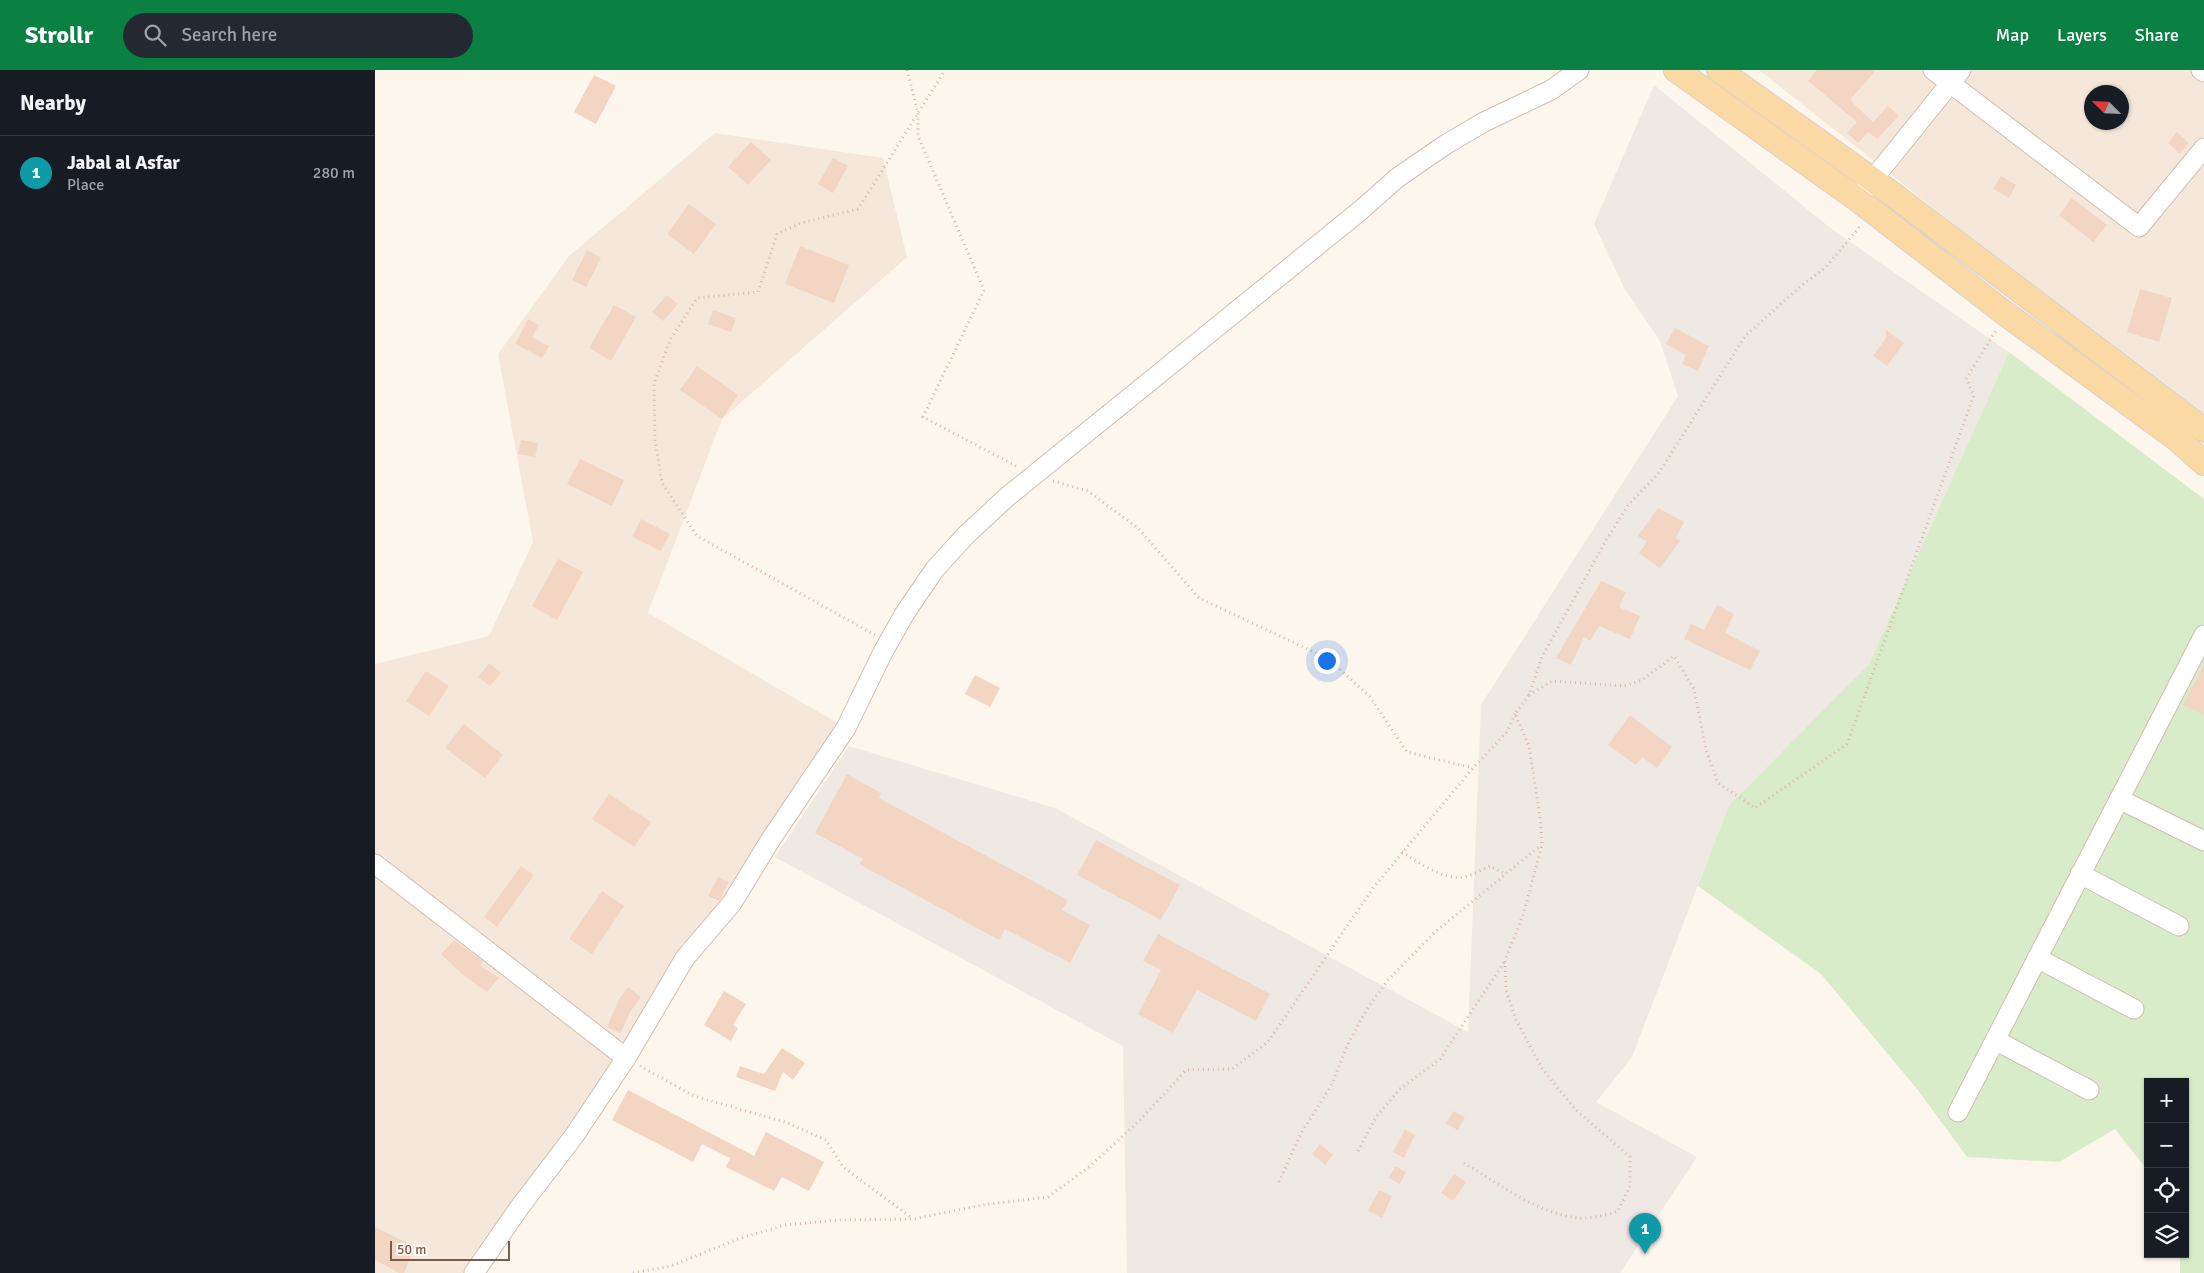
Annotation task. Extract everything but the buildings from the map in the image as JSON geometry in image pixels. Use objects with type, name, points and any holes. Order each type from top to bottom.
[{"type":"main road","points":[[1676,70],[1864,205],[2007,314],[2177,439],[2204,463]]},
{"type":"main road","points":[[1719,70],[2201,421]]},
{"type":"street","points":[[474,1273],[519,1208],[574,1136],[626,1058],[685,958],[732,903],[771,839],[846,728],[888,642],[905,613],[935,569],[966,535],[1033,475],[1361,210],[1397,178],[1445,144],[1484,122],[1551,90],[1579,70]]},
{"type":"street","points":[[1933,70],[1956,77],[2139,227],[2204,148]]},
{"type":"street","points":[[1864,205],[1872,180],[1956,77]]},
{"type":"street","points":[[2177,439],[2201,421]]},
{"type":"street","points":[[1958,1112],[2204,635]]},
{"type":"street","points":[[2119,799],[2204,841]]},
{"type":"street","points":[[375,864],[626,1058]]},
{"type":"street","points":[[2081,874],[2179,926]]},
{"type":"street","points":[[2037,958],[2134,1009]]},
{"type":"street","points":[[1995,1040],[2089,1090]]},
{"type":"path","points":[[907,70],[918,112],[918,136],[984,290],[923,417],[1033,475],[1088,491],[1139,529],[1199,598],[1329,659],[1370,697],[1407,752],[1473,768]]},
{"type":"path","points":[[888,642],[697,536],[662,483],[655,440],[655,384],[670,340],[697,298],[758,292],[777,234],[801,223],[858,209],[945,70]]},
{"type":"path","points":[[633,1273],[671,1266],[738,1239],[785,1225],[840,1220],[913,1219],[982,1205],[1048,1197],[1111,1147],[1140,1120],[1186,1070],[1232,1069],[1268,1042],[1373,888],[1473,768],[1507,732],[1515,714],[1529,695],[1543,657],[1605,542],[1629,504],[1659,473],[1745,336],[1801,286],[1826,267],[1864,205]]},
{"type":"path","points":[[1529,695],[1552,682],[1625,686],[1643,680],[1674,656],[1694,689],[1706,750],[1718,783],[1755,808],[1847,744],[1974,395],[1966,379],[2007,314]]},
{"type":"path","points":[[1358,1152],[1376,1117],[1400,1089],[1440,1059],[1505,961],[1524,912],[1542,845],[1540,817],[1529,746],[1515,714]]},
{"type":"path","points":[[1279,1182],[1300,1135],[1331,1086],[1349,1042],[1367,1009],[1387,982],[1434,934],[1542,845]]},
{"type":"path","points":[[1402,852],[1426,867],[1450,876],[1463,877],[1490,866],[1505,874]]},
{"type":"path","points":[[1464,1163],[1531,1204],[1573,1218],[1599,1217],[1618,1211],[1630,1186],[1630,1157],[1576,1110],[1543,1070],[1516,1020],[1506,990],[1505,961]]},
{"type":"path","points":[[626,1058],[695,1096],[788,1123],[826,1140],[843,1167],[913,1219]]},
{"type":"shaded area","points":[[1759,70],[2204,70],[2204,420],[2185,407]]},
{"type":"shaded area","points":[[1654,85],[1833,230],[2009,352],[1869,664],[1729,805],[1632,1057],[1596,1102],[1697,1157],[1620,1273],[1127,1273],[1123,1046],[775,857],[849,746],[1055,808],[1468,1032],[1481,705],[1678,396],[1660,341],[1624,288],[1594,224]]},
{"type":"shaded area","points":[[715,133],[883,158],[907,257],[722,419],[648,613],[846,728],[479,1273],[375,1273],[375,664],[489,636],[533,542],[498,354],[569,256]]},
{"type":"green space","points":[[2009,352],[2204,499],[2204,1273],[2180,1273],[2180,1258],[2189,1258],[2189,1078],[2144,1078],[2144,1166],[2115,1129],[2059,1162],[1967,1157],[1917,1089],[1821,974],[1698,886],[1729,805],[1869,664]]},
{"type":"place","name":"Jabal al Asfar","points":[[1645,1254]]}]
